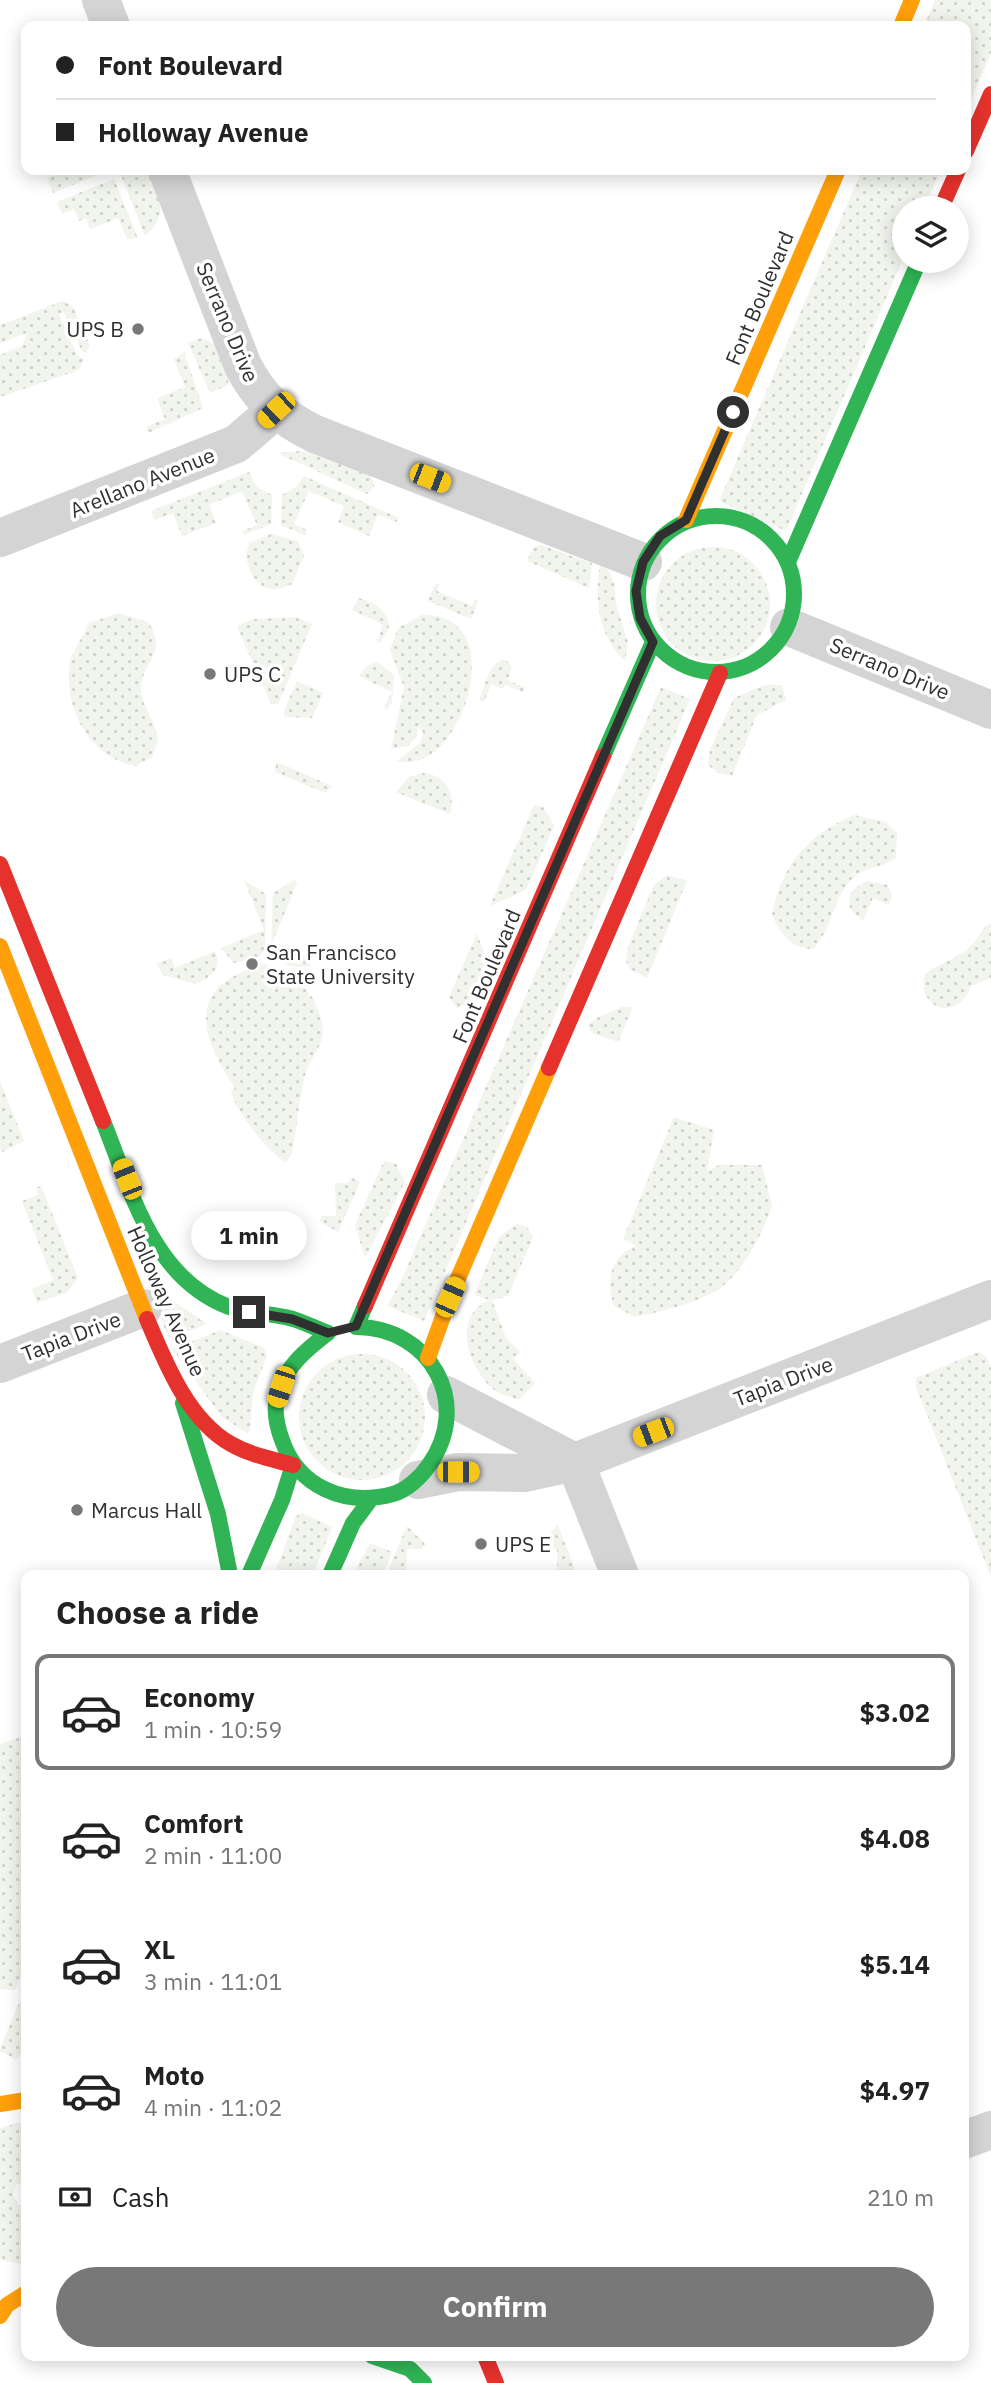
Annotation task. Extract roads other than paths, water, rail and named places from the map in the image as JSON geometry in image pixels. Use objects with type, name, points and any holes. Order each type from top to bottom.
[{"type":"street","points":[[903,21],[912,0]]},
{"type":"street","points":[[971,140],[991,94]]},
{"type":"street","name":"Serrano Drive","points":[[169,175],[243,366],[259,393],[276,410],[322,437],[643,562]]},
{"type":"street","name":"Font Boulevard","points":[[686,520],[836,175]]},
{"type":"street","points":[[946,196],[956,175]]},
{"type":"street","points":[[788,562],[914,273]]},
{"type":"street","name":"Arellano Avenue","points":[[0,538],[236,444],[276,410]]},
{"type":"street","points":[[717,515],[745,520],[768,534],[788,562],[796,590],[789,627],[771,652],[748,667],[720,673],[684,666],[653,642],[640,618],[636,591],[643,562],[660,536],[686,520],[717,515]]},
{"type":"street","name":"Serrano Drive","points":[[789,627],[991,710]]},
{"type":"street","name":"Font Boulevard","points":[[342,1330],[653,642]]},
{"type":"street","points":[[428,1358],[450,1297],[720,673]]},
{"type":"street","name":"Holloway Avenue","points":[[0,864],[147,1228],[167,1262],[195,1289],[230,1307],[342,1330]]},
{"type":"street","name":"Holloway Avenue","points":[[0,946],[143,1308],[173,1371],[197,1412],[223,1438],[250,1453],[293,1465]]},
{"type":"street","name":"Tapia Drive","points":[[418,1480],[458,1472],[526,1473],[575,1462],[991,1299]]},
{"type":"street","name":"Tapia Drive","points":[[0,1364],[143,1308]]},
{"type":"street","points":[[383,1329],[408,1340],[428,1358],[443,1382],[446,1395],[446,1436],[435,1460],[418,1480],[396,1493],[372,1499],[346,1499],[322,1490],[293,1465],[277,1430],[276,1401],[285,1373],[303,1349],[342,1330],[383,1329]]},
{"type":"street","points":[[173,1371],[218,1514],[228,1570]]},
{"type":"street","points":[[446,1395],[575,1462],[618,1570]]},
{"type":"street","points":[[251,1570],[282,1500],[293,1465]]},
{"type":"street","points":[[332,1570],[353,1523],[372,1499]]},
{"type":"street","points":[[0,2104],[21,2097]]},
{"type":"street","points":[[969,2138],[991,2130]]},
{"type":"street","points":[[9,2283],[21,2284]]},
{"type":"street","points":[[0,2316],[7,2305],[21,2297]]},
{"type":"street","points":[[396,2361],[424,2383]]},
{"type":"street","points":[[487,2361],[496,2383]]},
{"type":"place","name":"UPS B","points":[[138,329]]},
{"type":"place","name":"UPS C","points":[[210,674]]},
{"type":"place","name":"San Francisco State University","points":[[252,964]]},
{"type":"place","name":"Marcus Hall","points":[[77,1510]]},
{"type":"place","name":"UPS E","points":[[481,1544]]}]
